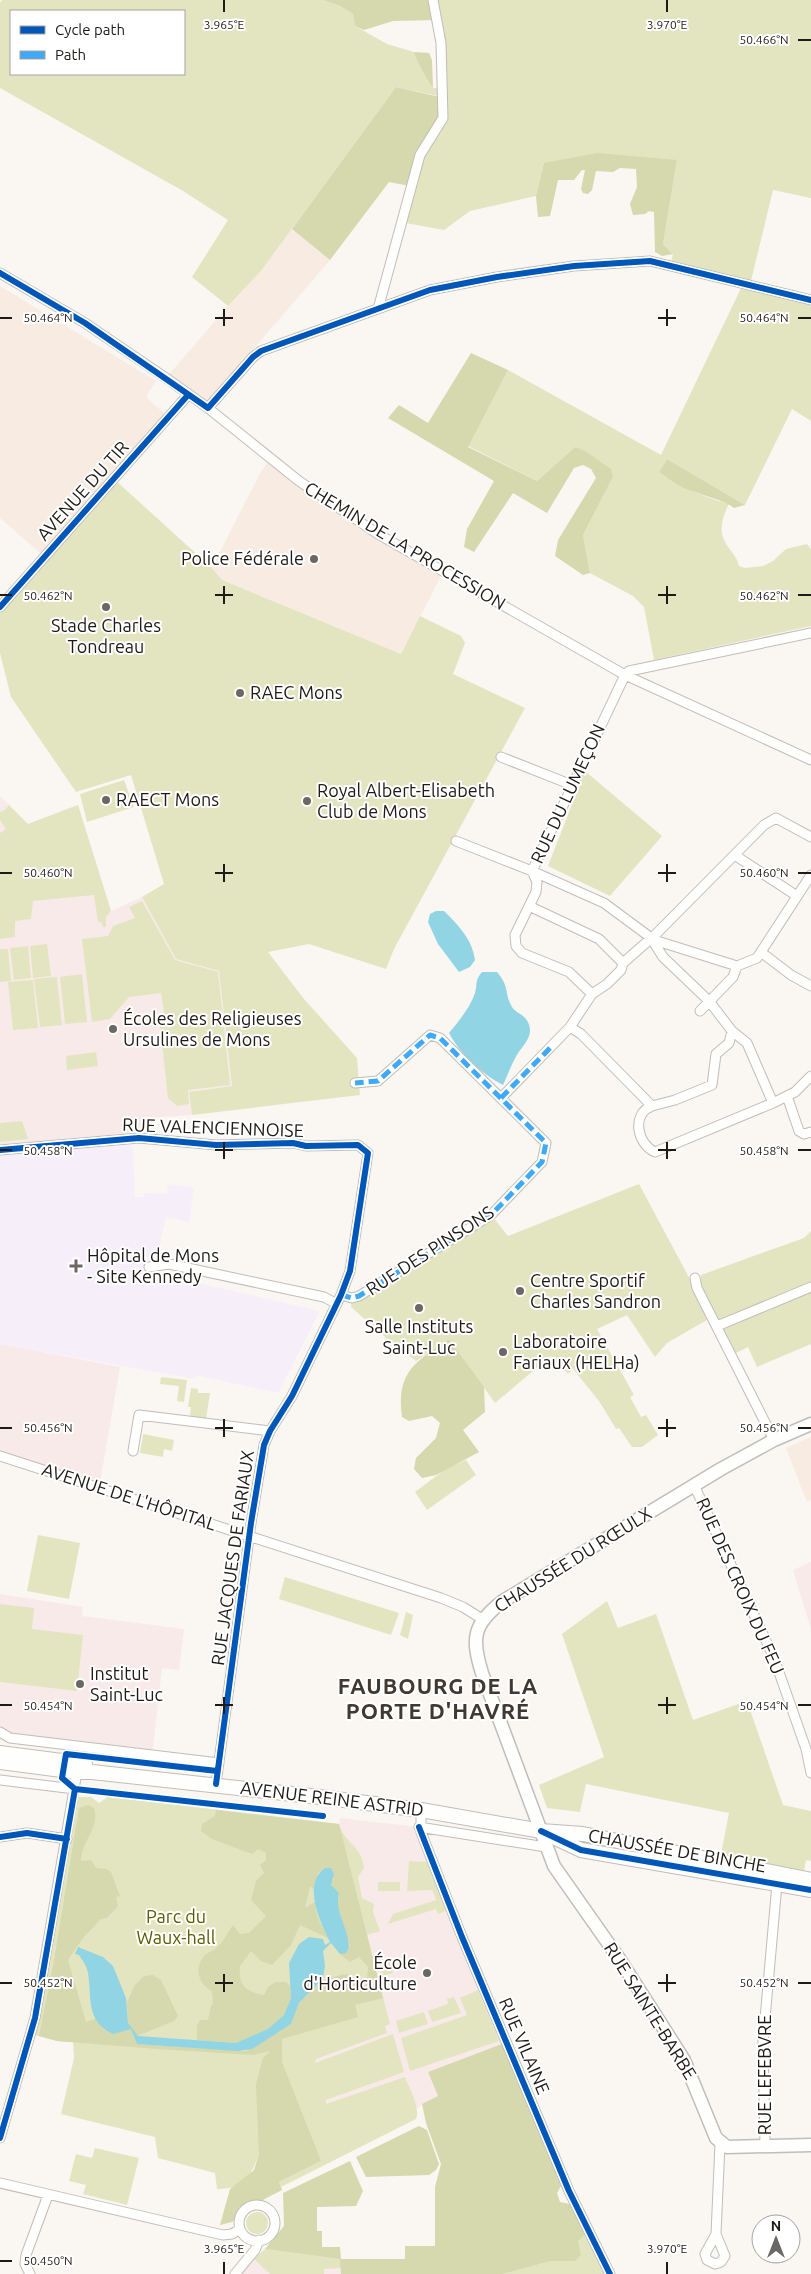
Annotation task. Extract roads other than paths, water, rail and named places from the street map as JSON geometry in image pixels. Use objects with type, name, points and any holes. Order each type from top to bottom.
[{"type":"main road","name":"CHAUSSÉE DU RŒULX","points":[[541,1832],[478,1663],[475,1643],[482,1619],[503,1601],[694,1485],[774,1440],[811,1424]]},
{"type":"main road","name":"AVENUE REINE ASTRID","points":[[0,1752],[87,1764],[92,1772]]},
{"type":"main road","name":"AVENUE REINE ASTRID","points":[[0,1762],[77,1772],[216,1784],[421,1810],[541,1832]]},
{"type":"main road","name":"RUE SAINTE-BARBE","points":[[541,1832],[554,1866],[620,1960],[684,2060],[720,2144]]},
{"type":"main road","name":"CHAUSSÉE DE BINCHE","points":[[541,1832],[583,1834],[811,1880]]},
{"type":"main road","name":"CHAUSSÉE DE BINCHE","points":[[541,1832],[581,1850],[811,1890]]},
{"type":"main road","points":[[720,2144],[727,2147],[811,2145]]},
{"type":"street","points":[[378,309],[420,155],[426,142],[441,123],[444,111],[441,43],[433,0]]},
{"type":"street","points":[[208,408],[253,357],[261,351],[430,290],[497,277],[548,269],[641,261],[660,263],[811,300]]},
{"type":"street","name":"CHEMIN DE LA PROCESSION","points":[[0,273],[85,323],[208,408],[327,501],[433,566],[625,675],[811,760]]},
{"type":"street","name":"AVENUE DU TIR","points":[[0,607],[188,395]]},
{"type":"street","points":[[625,675],[629,671],[647,666],[811,633]]},
{"type":"street","name":"RUE DU LUMEÇON","points":[[625,675],[532,871],[604,903],[651,938],[737,966]]},
{"type":"street","points":[[501,757],[572,785]]},
{"type":"street","points":[[355,1083],[378,1081],[430,1035],[440,1038],[501,1098],[570,1027],[592,994],[607,984],[621,970],[623,963],[736,856],[764,826],[776,818],[811,837]]},
{"type":"street","points":[[456,841],[532,871],[537,882],[529,906],[515,935],[516,946],[522,953],[569,972],[592,994]]},
{"type":"street","points":[[736,856],[797,896]]},
{"type":"street","points":[[700,1011],[733,977],[737,966],[757,958],[811,875]]},
{"type":"street","points":[[529,906],[598,939],[623,963]]},
{"type":"street","points":[[651,938],[663,957],[709,1001],[732,1031],[747,1043],[773,1103]]},
{"type":"street","points":[[761,952],[791,975],[811,986]]},
{"type":"street","points":[[570,1027],[581,1034],[652,1106]]},
{"type":"street","points":[[732,1031],[729,1043],[716,1054],[712,1085],[675,1100],[649,1107],[639,1119],[639,1133],[647,1148],[655,1152],[773,1103],[800,1088],[811,1078]]},
{"type":"street","points":[[787,1096],[799,1131],[804,1134],[811,1132]]},
{"type":"street","name":"RUE DES PINSONS","points":[[342,1295],[352,1298],[359,1296],[492,1215],[542,1162],[546,1143],[501,1098]]},
{"type":"street","name":"RUE VALENCIENNOISE","points":[[0,1150],[139,1138],[204,1145],[293,1143],[306,1146],[358,1145],[365,1149]]},
{"type":"street","name":"RUE JACQUES DE FARIAUX","points":[[216,1784],[258,1471],[270,1431],[292,1396],[342,1295],[350,1271],[368,1158],[365,1149]]},
{"type":"street","points":[[149,1267],[169,1264],[324,1297],[337,1304]]},
{"type":"street","points":[[695,1278],[697,1288],[774,1440]]},
{"type":"street","points":[[717,1326],[811,1287]]},
{"type":"street","points":[[133,1452],[139,1415],[270,1431]]},
{"type":"street","name":"AVENUE DE L'HÔPITAL","points":[[0,1456],[463,1606],[482,1619]]},
{"type":"street","name":"RUE DES CROIX DU FEU","points":[[694,1485],[774,1658],[806,1750],[811,1773]]},
{"type":"street","points":[[0,1732],[10,1738],[219,1763]]},
{"type":"street","points":[[0,2138],[35,2018],[68,1839],[77,1772]]},
{"type":"street","points":[[0,1780],[75,1789]]},
{"type":"street","name":"RUE VILAINE","points":[[421,1810],[419,1827],[462,1937],[566,2186],[610,2274]]},
{"type":"street","name":"AVENUE REINE ASTRID","points":[[419,1827],[546,1847]]},
{"type":"street","points":[[0,1837],[27,1833],[68,1839]]},
{"type":"street","name":"RUE LEFEBVRE","points":[[765,2146],[763,2041],[777,1884]]},
{"type":"street","name":"RUE SAINTE-BARBE","points":[[716,2234],[720,2144]]},
{"type":"street","points":[[0,2183],[223,2234],[232,2234],[240,2229]]},
{"type":"street","points":[[30,2274],[25,2264],[26,2255],[48,2195]]},
{"type":"street","points":[[260,2205],[267,2208],[274,2217],[274,2230],[270,2235],[260,2240],[248,2238],[240,2229],[240,2219],[248,2208],[260,2205]]},
{"type":"street","points":[[235,2274],[255,2250],[260,2240]]},
{"type":"water","points":[[436,911],[444,911],[468,939],[475,960],[470,967],[459,972],[438,944],[428,922],[430,914]]},
{"type":"water","points":[[482,972],[497,972],[504,982],[512,1007],[526,1019],[530,1029],[526,1042],[516,1057],[503,1085],[472,1063],[449,1033],[470,1004],[475,993],[477,980]]},
{"type":"water","points":[[325,1868],[331,1868],[334,1874],[331,1885],[339,1893],[338,1907],[347,1934],[349,1948],[346,1953],[340,1954],[331,1943],[323,1951],[325,1966],[323,1979],[299,2003],[291,2024],[252,2049],[238,2051],[137,2044],[131,2029],[113,2034],[104,2029],[98,2022],[91,2008],[87,1970],[79,1955],[75,1954],[78,1947],[103,1957],[113,1966],[126,1998],[128,2023],[138,2036],[236,2043],[268,2029],[284,2015],[291,1998],[289,1963],[299,1944],[309,1937],[323,1939],[325,1945],[330,1942],[318,1914],[314,1893],[318,1875]]},
{"type":"place","name":"Police Fédérale","points":[[314,559]]},
{"type":"place","name":"Stade Charles Tondreau","points":[[106,607]]},
{"type":"place","name":"RAEC Mons","points":[[240,693]]},
{"type":"place","name":"RAECT Mons","points":[[106,800]]},
{"type":"place","name":"Royal Albert-Elisabeth Club de Mons","points":[[307,801]]},
{"type":"place","name":"Écoles des Religieuses Ursulines de Mons","points":[[113,1029]]},
{"type":"place","name":"Hôpital de Mons - Site Kennedy","points":[[76,1266]]},
{"type":"place","name":"Centre Sportif Charles Sandron","points":[[520,1291]]},
{"type":"place","name":"Salle Instituts Saint-Luc","points":[[419,1308]]},
{"type":"place","name":"Laboratoire Fariaux (HELHa)","points":[[503,1352]]},
{"type":"place","name":"Institut Saint-Luc","points":[[80,1684]]},
{"type":"place","name":"École d'Horticulture","points":[[427,1973]]},
{"type":"district","name":"FAUBOURG DE LA PORTE D'HAVRÉ","points":[[438,1698]]},
{"type":"park label","name":"Parc du Waux-hall","points":[[176,1927]]}]
